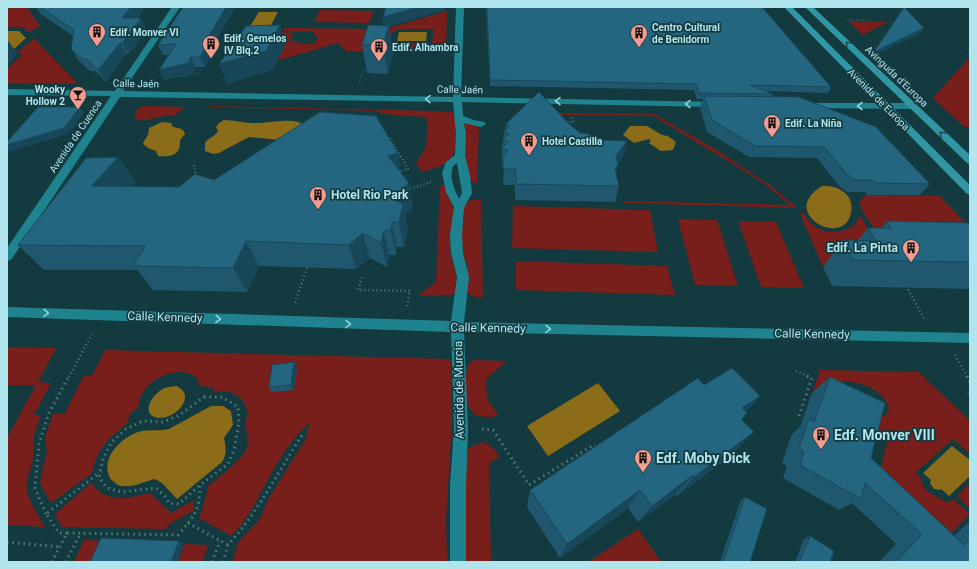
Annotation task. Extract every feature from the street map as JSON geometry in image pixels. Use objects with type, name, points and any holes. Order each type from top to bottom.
[{"type":"main road","name":"Avenida de Europa","points":[[788,7],[970,191]]},
{"type":"main road","name":"Avinguda d'Europa","points":[[809,7],[970,161]]},
{"type":"street","name":"Avenida de Cuenca","points":[[7,257],[176,7]]},
{"type":"street","name":"Avenida de Murcia","points":[[458,562],[458,485],[461,429],[457,327],[463,277],[457,253],[456,234],[459,207],[465,199],[467,193],[465,175],[460,156],[462,134],[457,100],[460,7]]},
{"type":"street","name":"Calle Jaén","points":[[7,92],[729,104]]},
{"type":"street","points":[[798,106],[913,106]]},
{"type":"street","points":[[459,117],[472,123],[481,124]]},
{"type":"street","points":[[459,207],[454,201],[446,172],[448,165],[460,156]]},
{"type":"street","name":"Calle Kennedy","points":[[7,312],[457,327],[970,338]]},
{"type":"path","points":[[966,49],[970,50]]},
{"type":"path","points":[[384,135],[390,138],[408,169],[401,171],[398,165]]},
{"type":"path","points":[[158,136],[164,139]]},
{"type":"path","points":[[194,165],[197,184]]},
{"type":"path","points":[[400,192],[447,178]]},
{"type":"path","points":[[289,322],[307,268]]},
{"type":"path","points":[[362,276],[358,290],[410,291]]},
{"type":"path","points":[[903,281],[970,382]]},
{"type":"path","points":[[103,315],[48,413],[43,428],[39,444],[35,488],[46,514],[59,533],[178,535],[198,512],[200,485]]},
{"type":"path","points":[[796,371],[812,378],[799,416]]},
{"type":"path","points":[[204,397],[222,397],[238,407],[239,423],[234,450],[228,464],[200,485],[178,504],[169,503],[156,488],[122,492],[107,488],[99,477],[99,473],[103,459],[111,443],[126,429],[143,421],[163,422],[178,416],[204,397]]},
{"type":"path","points":[[461,429],[493,430],[529,485],[595,444]]},
{"type":"path","points":[[223,562],[228,545],[244,526],[262,500],[302,435]]},
{"type":"path","points":[[46,514],[99,473]]},
{"type":"path","points":[[188,523],[228,545]]},
{"type":"path","points":[[52,562],[67,533]]},
{"type":"path","points":[[66,562],[80,534]]},
{"type":"path","points":[[212,562],[220,541]]},
{"type":"path","points":[[7,542],[60,547]]},
{"type":"shaded area","points":[[11,7],[27,7],[40,27],[27,32],[24,27],[7,27],[7,10]]},
{"type":"shaded area","points":[[320,10],[374,11],[369,23],[314,22]]},
{"type":"shaded area","points":[[447,11],[446,52],[346,51],[338,43],[266,64],[282,32],[294,33],[290,41],[298,41],[297,44],[314,44],[318,36],[314,35],[314,32],[283,31],[284,28],[377,29],[378,31]],"holes":[[[396,29],[434,29],[432,43],[390,44],[392,32],[395,32]]]},
{"type":"shaded area","points":[[259,12],[278,12],[270,27],[250,26]]},
{"type":"shaded area","points":[[848,21],[888,22],[863,35]]},
{"type":"shaded area","points":[[8,31],[19,31],[26,38],[14,49],[7,49]]},
{"type":"shaded area","points":[[399,32],[427,32],[426,41],[397,41]]},
{"type":"shaded area","points":[[34,38],[78,84],[7,83],[7,69],[23,54],[17,53]]},
{"type":"shaded area","points":[[968,59],[970,59],[970,127],[964,127],[933,98]]},
{"type":"shaded area","points":[[140,107],[184,108],[175,115],[145,120],[135,120],[137,110]]},
{"type":"shaded area","points":[[209,107],[434,111],[453,112],[456,124],[456,145],[452,158],[448,162],[422,172],[416,163],[426,148],[428,121],[425,117],[383,114],[374,110]]},
{"type":"shaded area","points":[[555,113],[654,114],[718,151],[771,186],[797,208],[624,203],[624,201],[790,205],[767,186],[653,116],[555,115]]},
{"type":"shaded area","points":[[224,120],[252,123],[294,121],[304,125],[280,140],[249,137],[219,153],[213,154],[205,151],[205,143],[217,133],[218,131],[216,127]]},
{"type":"shaded area","points":[[162,122],[171,123],[173,127],[182,129],[185,134],[180,140],[179,149],[175,154],[158,156],[156,151],[143,144],[148,135],[149,128]]},
{"type":"shaded area","points":[[464,122],[479,127],[477,184],[471,181],[469,176],[465,154]]},
{"type":"shaded area","points":[[630,126],[647,126],[662,135],[668,136],[676,142],[673,150],[661,151],[649,143],[651,141],[649,139],[634,143],[623,135]]},
{"type":"shaded area","points":[[440,185],[446,186],[453,209],[450,235],[450,253],[456,274],[455,292],[451,295],[417,296],[436,282]]},
{"type":"shaded area","points":[[822,186],[834,187],[844,192],[848,196],[852,206],[851,213],[846,223],[837,228],[827,227],[817,223],[810,216],[807,207],[810,196]]},
{"type":"shaded area","points":[[867,195],[940,196],[970,228],[884,243],[861,209],[860,200]]},
{"type":"shaded area","points":[[470,200],[481,200],[483,298],[471,296],[467,292],[467,264],[462,252],[460,234],[464,218],[464,206]]},
{"type":"shaded area","points":[[513,206],[650,210],[658,252],[512,248]]},
{"type":"shaded area","points":[[800,214],[804,214],[812,224],[827,232],[838,232],[853,226],[860,215],[876,244],[841,267],[823,267]]},
{"type":"shaded area","points":[[678,219],[717,220],[738,286],[695,285]]},
{"type":"shaded area","points":[[738,221],[776,222],[804,288],[761,287]]},
{"type":"shaded area","points":[[516,261],[667,266],[675,295],[516,290]]},
{"type":"shaded area","points":[[7,347],[56,348],[38,382],[51,383],[34,415],[41,415],[34,435],[33,458],[26,485],[28,495],[34,509],[45,527],[7,525],[7,438],[36,385],[7,385]]},
{"type":"shaded area","points":[[105,350],[449,359],[451,361],[452,422],[446,519],[447,562],[232,562],[239,541],[260,519],[269,498],[305,440],[310,422],[299,433],[284,453],[243,522],[231,536],[199,518],[208,486],[233,465],[246,450],[248,440],[245,424],[247,416],[246,406],[235,394],[224,391],[214,393],[213,387],[199,386],[198,379],[192,374],[188,373],[171,373],[155,380],[143,392],[138,408],[129,416],[128,423],[104,445],[97,457],[92,473],[51,503],[40,483],[47,450],[45,437],[53,414],[65,413],[84,375],[92,376]]},
{"type":"shaded area","points":[[474,360],[507,361],[486,379],[487,399],[499,416],[476,416],[469,408],[465,398],[465,380],[468,365]]},
{"type":"shaded area","points":[[820,370],[919,372],[970,421],[970,454],[953,439],[915,473],[921,478],[924,488],[931,494],[947,503],[953,499],[970,514],[952,533],[962,543],[874,495],[888,439],[864,428],[877,417],[883,416],[889,412],[887,404],[883,397],[876,391],[850,382],[834,383],[843,407],[813,392]]},
{"type":"shaded area","points":[[598,383],[620,411],[548,456],[527,426]]},
{"type":"shaded area","points":[[176,386],[182,390],[185,395],[181,407],[176,412],[162,418],[151,415],[149,411],[150,404],[158,392],[164,388]]},
{"type":"shaded area","points":[[211,406],[223,406],[231,411],[233,425],[224,438],[226,447],[225,456],[222,462],[177,499],[162,483],[155,479],[135,485],[120,486],[110,478],[108,471],[109,458],[116,447],[127,437],[142,431],[169,429]]},
{"type":"shaded area","points":[[484,442],[493,448],[500,457],[489,463],[491,562],[466,562],[466,495],[464,471],[468,448]]},
{"type":"shaded area","points":[[952,446],[970,460],[970,476],[949,496],[941,489],[934,489],[930,483],[931,480],[923,473]]},
{"type":"shaded area","points":[[91,483],[100,492],[112,497],[125,498],[150,493],[171,513],[194,500],[193,511],[169,524],[166,529],[62,527],[55,514]]},
{"type":"shaded area","points":[[970,483],[970,509],[957,496]]},
{"type":"shaded area","points":[[638,529],[661,562],[590,561]]},
{"type":"shaded area","points":[[84,540],[108,541],[99,562],[74,562]]},
{"type":"shaded area","points":[[184,544],[208,545],[202,562],[178,562]]},
{"type":"building","points":[[40,7],[131,7],[122,18],[141,18],[122,43],[120,43],[98,70],[87,59],[82,59],[71,49],[74,30]]},
{"type":"building","points":[[183,7],[226,7],[209,36],[212,36],[200,57],[191,57],[188,63],[159,70],[176,44],[158,45]]},
{"type":"building","points":[[386,7],[419,7],[383,17]]},
{"type":"building","name":"Centro Cultural de Benidorm","points":[[487,7],[762,7],[831,87],[750,85],[773,94],[699,93],[696,84],[490,80]]},
{"type":"building","points":[[904,7],[924,28],[874,52]]},
{"type":"building","points":[[280,25],[266,51],[219,64],[246,26]]},
{"type":"building","points":[[368,25],[389,26],[383,45],[362,45]]},
{"type":"building","points":[[539,92],[569,124],[580,133],[589,134],[596,140],[627,141],[616,156],[618,165],[615,169],[619,186],[516,184],[516,169],[503,169],[504,155],[508,150],[502,148],[508,142],[503,139],[509,134],[504,131],[510,126],[506,124]]},
{"type":"building","points":[[704,96],[799,97],[876,127],[930,184],[876,183],[873,180],[855,180],[847,174],[824,147],[755,146],[712,120]]},
{"type":"building","points":[[38,107],[80,107],[64,128],[7,145],[7,142]]},
{"type":"building","points":[[320,112],[376,116],[398,153],[388,156],[409,183],[391,198],[403,204],[399,222],[392,222],[391,230],[384,231],[381,243],[363,233],[349,245],[246,241],[233,268],[133,266],[145,246],[18,245],[86,158],[118,157],[92,186],[179,187],[195,174],[214,180]]},
{"type":"building","points":[[887,221],[970,223],[970,262],[853,260],[843,240],[876,241],[868,228],[891,228]]},
{"type":"building","points":[[294,362],[291,385],[269,387],[272,365]]},
{"type":"building","name":"Edf. Moby Dick","points":[[732,368],[760,396],[742,408],[747,413],[741,419],[754,432],[652,506],[640,490],[567,544],[530,490],[698,378],[704,385]]},
{"type":"building","points":[[830,377],[885,403],[871,458],[964,545],[970,538],[970,562],[896,562],[922,534],[865,483],[861,499],[800,465],[804,452],[799,449],[809,419],[814,422]]},
{"type":"building","points":[[745,497],[767,509],[750,562],[723,562]]},
{"type":"building","points":[[810,536],[834,551],[830,562],[799,562]]},
{"type":"building","points":[[101,538],[179,541],[171,562],[90,562]]},
{"type":"place","name":"Edif. Monver VI","points":[[97,47]]},
{"type":"place","name":"Centro Cultural de Benidorm","points":[[639,48]]},
{"type":"place","name":"Edif. Gemelos IV Blq.2","points":[[211,59]]},
{"type":"place","name":"Edif. Alhambra","points":[[379,62]]},
{"type":"place","name":"Wooky Hollow 2","points":[[78,110]]},
{"type":"place","name":"Edif. La Niña","points":[[772,138]]},
{"type":"place","name":"Hotel Castilla","points":[[529,156]]},
{"type":"place","name":"Hotel Rio Park","points":[[318,210]]},
{"type":"place","name":"Edif. La Pinta","points":[[911,263]]},
{"type":"place","name":"Edf. Monver VIII","points":[[821,450]]},
{"type":"place","name":"Edf. Moby Dick","points":[[643,473]]}]
